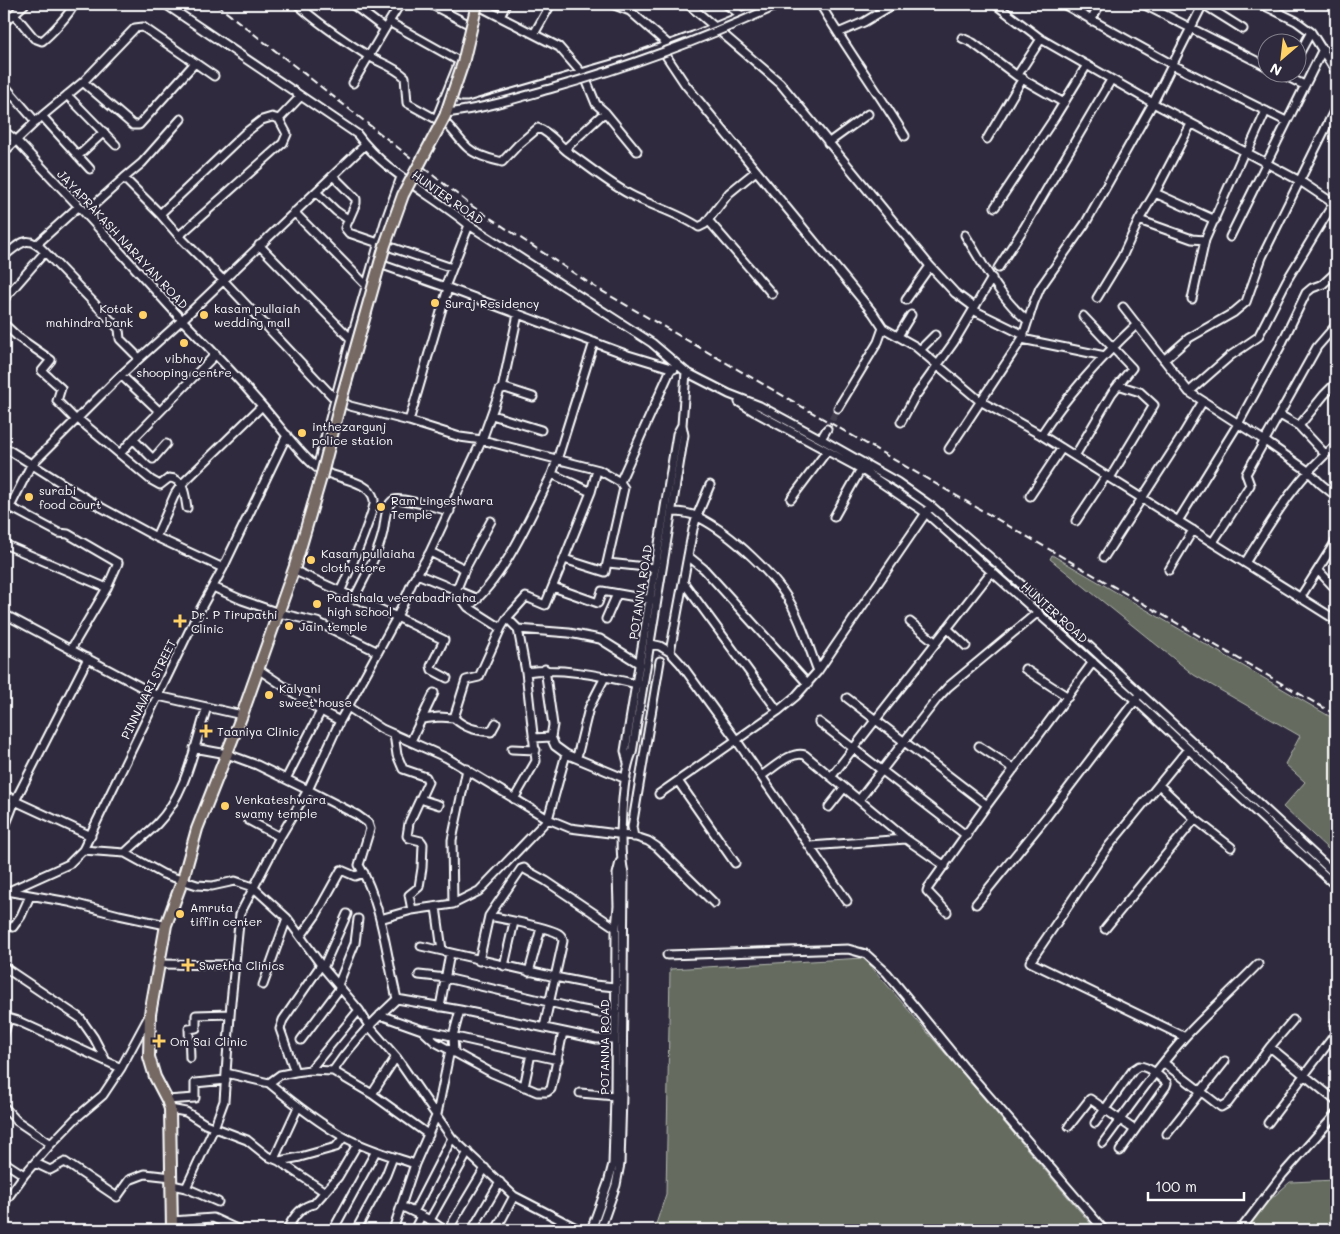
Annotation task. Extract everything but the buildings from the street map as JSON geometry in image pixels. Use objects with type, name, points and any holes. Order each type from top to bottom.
[{"type":"highway","points":[[171,1227],[172,1181],[168,1104],[155,1077],[149,1057],[150,1014],[166,925],[183,879],[197,829],[242,715],[294,568],[385,245],[403,195],[446,113],[463,63],[473,26],[474,4]]},
{"type":"street","points":[[4,23],[25,4]]},
{"type":"street","points":[[15,15],[34,38],[42,41],[74,7],[74,4]]},
{"type":"street","name":"HUNTER ROAD","points":[[165,4],[357,134],[365,145],[409,184],[652,343],[689,374],[729,394],[760,406],[822,439],[897,482],[931,506],[1047,607],[1336,874]]},
{"type":"street","points":[[297,4],[306,7],[316,21],[369,57],[399,71],[405,77],[407,103],[436,120],[440,118],[446,122],[468,148],[475,153],[502,162],[538,128],[603,178],[630,194],[684,218],[699,227],[708,220],[729,193],[756,171]]},
{"type":"street","points":[[352,4],[387,26],[459,61]]},
{"type":"street","points":[[353,83],[400,4]]},
{"type":"street","points":[[430,4],[470,25]]},
{"type":"street","points":[[436,120],[459,61],[474,4],[558,47],[590,86],[596,104],[605,112],[637,151]]},
{"type":"street","points":[[500,17],[506,4]]},
{"type":"street","points":[[534,34],[551,4]]},
{"type":"street","points":[[612,4],[630,11],[669,45]]},
{"type":"street","points":[[688,4],[780,83],[930,266],[955,293],[974,308],[1023,337],[1105,356]]},
{"type":"street","points":[[726,4],[742,16]]},
{"type":"street","points":[[444,99],[460,106],[468,106],[626,60],[669,45],[770,4]]},
{"type":"street","points":[[446,113],[468,111],[498,104],[675,49],[780,4]]},
{"type":"street","points":[[820,4],[874,85],[905,136]]},
{"type":"street","points":[[838,33],[864,22],[894,4]]},
{"type":"street","points":[[995,4],[1041,39],[1153,104],[1300,181],[1335,203],[1287,280],[1258,337],[1230,356],[1189,392]]},
{"type":"street","points":[[1063,4],[1091,21],[1286,122]]},
{"type":"street","points":[[1091,21],[1100,4]]},
{"type":"street","points":[[1143,4],[1258,62]]},
{"type":"street","points":[[949,449],[1023,337],[1040,288],[1085,224],[1153,104],[1203,4],[1243,28]]},
{"type":"street","points":[[1261,4],[1296,21],[1312,32],[1336,72]]},
{"type":"street","points":[[4,152],[42,116],[83,82],[138,26],[143,27],[214,76]]},
{"type":"street","points":[[1308,39],[1312,32]]},
{"type":"street","points":[[962,38],[973,43],[1020,77],[1064,103]]},
{"type":"street","points":[[987,139],[1041,39]]},
{"type":"street","points":[[661,48],[685,84],[873,313],[883,328],[920,350],[980,401],[1041,435],[1336,620]]},
{"type":"street","points":[[1230,237],[1322,50]]},
{"type":"street","points":[[83,82],[133,125],[139,125],[195,63]]},
{"type":"street","points":[[995,207],[1087,65]]},
{"type":"street","points":[[998,268],[1112,80]]},
{"type":"street","points":[[1299,82],[1304,85]]},
{"type":"street","points":[[4,85],[36,122]]},
{"type":"street","points":[[67,95],[116,145]]},
{"type":"street","points":[[279,119],[301,96]]},
{"type":"street","points":[[1164,360],[1189,338],[1232,313],[1246,302],[1264,254],[1336,107]]},
{"type":"street","points":[[1192,299],[1204,240],[1266,111]]},
{"type":"street","points":[[565,149],[605,112]]},
{"type":"street","points":[[828,143],[868,114]]},
{"type":"street","points":[[42,116],[90,169]]},
{"type":"street","points":[[160,214],[245,132],[262,120],[272,117],[279,119],[286,134],[283,143],[178,236]]},
{"type":"street","points":[[85,212],[142,163],[181,119]]},
{"type":"street","points":[[1097,298],[1122,258],[1139,220],[1191,124]]},
{"type":"street","name":"JAYAPRAKASH NARAYAN ROAD","points":[[4,131],[85,212],[182,320],[121,375],[31,465],[4,519]]},
{"type":"street","points":[[78,156],[104,132]]},
{"type":"street","points":[[340,592],[370,519],[375,501],[368,490],[354,482],[317,468],[216,354],[182,320],[365,145]]},
{"type":"street","points":[[333,176],[356,199],[345,228],[349,233],[452,268]]},
{"type":"street","points":[[317,468],[351,339],[379,243],[401,177]]},
{"type":"street","points":[[124,178],[334,398],[350,406],[409,421],[460,437],[482,440],[596,470],[620,482],[624,488],[605,572],[564,559]]},
{"type":"street","points":[[316,192],[336,211],[349,220]]},
{"type":"street","points":[[1155,193],[1214,220]]},
{"type":"street","points":[[37,244],[79,206]]},
{"type":"street","points":[[294,212],[367,286]]},
{"type":"street","points":[[708,220],[772,294]]},
{"type":"street","points":[[1139,220],[1192,238],[1204,240]]},
{"type":"street","points":[[409,421],[452,268],[469,225]]},
{"type":"street","points":[[965,235],[1016,312],[1029,318]]},
{"type":"street","points":[[4,256],[22,242],[28,241],[37,244],[119,329],[120,339],[139,358]]},
{"type":"street","points":[[259,245],[351,339]]},
{"type":"street","points":[[4,299],[45,252]]},
{"type":"street","points":[[374,262],[594,342],[689,374]]},
{"type":"street","points":[[906,300],[930,266]]},
{"type":"street","points":[[1178,521],[1238,424],[1309,291],[1323,284],[1336,272]]},
{"type":"street","points":[[901,422],[914,398],[939,366],[992,278]]},
{"type":"street","points":[[1123,307],[1189,392],[1308,471],[1336,496]]},
{"type":"street","points":[[186,1188],[214,1128],[224,1101],[240,914],[280,837],[308,790],[340,721],[397,617],[450,511],[482,440],[502,389],[518,314]]},
{"type":"street","points":[[898,336],[911,315]]},
{"type":"street","points":[[1075,456],[1118,385],[1132,368],[1084,316]]},
{"type":"street","points":[[4,324],[18,338],[51,360],[42,371],[61,388],[57,400],[77,419],[151,480],[158,484],[163,484],[169,478],[174,478],[182,484],[187,508]]},
{"type":"street","points":[[1041,435],[1058,409],[1078,384],[1136,325]]},
{"type":"street","points":[[1213,542],[1250,485],[1246,474],[1317,347],[1336,325]]},
{"type":"street","points":[[838,408],[878,342],[883,328]]},
{"type":"street","points":[[920,350],[936,335]]},
{"type":"street","points":[[468,607],[478,599],[509,558],[552,474],[594,342]]},
{"type":"street","points":[[120,454],[216,354]]},
{"type":"street","points":[[620,482],[671,369]]},
{"type":"street","name":"POTANNA ROAD","points":[[628,763],[625,751],[640,664],[676,512],[684,435],[682,425],[689,374]]},
{"type":"street","points":[[121,375],[160,411]]},
{"type":"street","points":[[1299,426],[1336,384]]},
{"type":"street","points":[[1076,520],[1108,477],[1154,405],[1140,392],[1118,385]]},
{"type":"street","points":[[502,389],[534,397]]},
{"type":"street","name":"HUNTER ROAD","points":[[729,394],[755,412],[861,470],[926,513],[1135,700],[1336,886]]},
{"type":"street","points":[[1104,557],[1180,441],[1203,401]]},
{"type":"street","points":[[156,537],[175,494],[182,484],[262,406]]},
{"type":"street","points":[[492,415],[541,430]]},
{"type":"street","points":[[1280,415],[1299,426],[1325,454]]},
{"type":"street","name":"POTANNA ROAD","points":[[591,1230],[613,1164],[617,874],[629,836],[626,779],[655,645],[655,568],[677,434],[682,425]]},
{"type":"street","points":[[822,439],[827,429]]},
{"type":"street","name":"PINNAVARI STREET","points":[[6,891],[69,864],[83,850],[287,435]]},
{"type":"street","points":[[133,439],[153,459],[166,444]]},
{"type":"street","points":[[1245,563],[1276,514],[1308,471],[1336,445]]},
{"type":"street","points":[[4,447],[95,504],[156,537],[223,568]]},
{"type":"street","points":[[1030,496],[1062,448]]},
{"type":"street","points":[[791,499],[827,451]]},
{"type":"street","points":[[454,718],[466,680],[479,677],[500,628],[526,597],[544,605],[591,492],[596,470]]},
{"type":"street","points":[[834,517],[861,470]]},
{"type":"street","points":[[552,474],[591,492]]},
{"type":"street","points":[[670,652],[697,516],[710,485]]},
{"type":"street","points":[[354,599],[382,535],[388,505],[392,501],[401,499],[450,511]]},
{"type":"street","points":[[660,794],[778,711],[808,684],[931,506]]},
{"type":"street","points":[[10,507],[59,533],[68,534],[118,563],[71,649]]},
{"type":"street","points":[[676,512],[697,516],[726,534],[752,557],[784,594],[794,609],[818,671]]},
{"type":"street","points":[[456,591],[465,569],[491,521]]},
{"type":"street","points":[[1169,570],[1193,530]]},
{"type":"street","points":[[1300,598],[1336,541]]},
{"type":"street","points":[[4,544],[106,588]]},
{"type":"street","points":[[430,552],[465,569]]},
{"type":"street","points":[[688,556],[704,569],[808,684]]},
{"type":"street","points":[[608,563],[655,568]]},
{"type":"street","points":[[294,568],[354,599],[444,640],[430,666],[432,670],[447,678]]},
{"type":"street","points":[[1318,570],[1332,585]]},
{"type":"street","points":[[831,777],[992,571]]},
{"type":"street","points":[[417,574],[478,599]]},
{"type":"street","points":[[684,583],[778,711]]},
{"type":"street","points":[[213,587],[279,613],[317,622],[378,652]]},
{"type":"street","points":[[553,587],[598,603],[602,591],[654,600]]},
{"type":"street","points":[[456,591],[468,607],[500,628]]},
{"type":"street","points":[[606,619],[617,594]]},
{"type":"street","points":[[859,800],[948,687],[1038,612]]},
{"type":"street","points":[[4,614],[158,696],[242,715]]},
{"type":"street","points":[[508,618],[518,629],[526,672],[536,750],[536,761],[514,799]]},
{"type":"street","points":[[910,622],[935,642]]},
{"type":"street","points":[[947,628],[966,646]]},
{"type":"street","points":[[518,629],[569,633],[600,639],[640,664]]},
{"type":"street","points":[[655,645],[670,652],[681,664],[737,741],[847,901]]},
{"type":"street","points":[[4,828],[15,801],[88,658]]},
{"type":"street","points":[[629,836],[660,661]]},
{"type":"street","points":[[947,912],[927,891],[987,805],[1093,662]]},
{"type":"street","points":[[258,669],[320,711],[340,721]]},
{"type":"street","points":[[526,672],[544,669],[605,677],[637,684]]},
{"type":"street","points":[[544,669],[553,725],[551,737],[554,746],[566,754],[626,779]]},
{"type":"street","points":[[1025,669],[1068,697]]},
{"type":"street","points":[[577,757],[589,708],[605,677]]},
{"type":"street","points":[[411,741],[434,693]]},
{"type":"street","points":[[976,904],[1048,815],[1140,694]]},
{"type":"street","points":[[847,698],[903,743],[987,805]]},
{"type":"street","points":[[125,853],[158,824],[176,798],[191,764],[207,707]]},
{"type":"street","points":[[348,707],[382,729],[467,769],[548,819],[570,828],[629,836],[648,841],[657,847],[714,903]]},
{"type":"street","points":[[286,779],[320,711]]},
{"type":"street","points":[[422,719],[454,718],[471,730],[491,732],[496,723]]},
{"type":"street","points":[[819,722],[967,836]]},
{"type":"street","points":[[394,734],[397,755],[403,769],[427,779],[428,782],[409,823],[407,836],[421,841],[423,844],[419,887],[409,895],[412,910]]},
{"type":"street","points":[[533,738],[551,737]]},
{"type":"street","points":[[980,746],[1014,769]]},
{"type":"street","points":[[194,748],[238,757],[308,790],[368,823],[370,829],[359,865],[364,873],[380,919],[397,998]]},
{"type":"street","points":[[512,749],[536,750]]},
{"type":"street","points":[[1185,1037],[1030,962],[1108,847],[1188,749]]},
{"type":"street","points":[[761,776],[793,755],[800,753],[805,755],[906,839],[945,866]]},
{"type":"street","points":[[380,919],[412,910],[452,904],[479,891],[548,819],[566,754]]},
{"type":"street","points":[[452,904],[452,840],[467,769]]},
{"type":"street","points":[[678,781],[735,863]]},
{"type":"street","points":[[1158,785],[1231,847]]},
{"type":"street","points":[[829,807],[844,788]]},
{"type":"street","points":[[4,794],[15,801],[91,836]]},
{"type":"street","points":[[420,799],[439,805]]},
{"type":"street","points":[[1105,929],[1195,818]]},
{"type":"street","points":[[248,820],[280,837]]},
{"type":"street","points":[[810,846],[906,839]]},
{"type":"street","points":[[83,850],[125,853],[164,874],[197,885],[212,886],[235,881],[253,887],[287,918],[302,936],[322,966],[359,1010],[368,1026],[396,1057],[452,1138],[514,1196],[580,1230]]},
{"type":"street","name":"POTANNA ROAD","points":[[600,1230],[616,1185],[620,1164],[624,873],[621,861]]},
{"type":"street","points":[[480,961],[488,916],[521,869],[524,868],[616,928]]},
{"type":"street","points":[[302,936],[342,870],[355,876],[364,873]]},
{"type":"street","points":[[6,891],[69,902],[166,925]]},
{"type":"street","points":[[13,927],[21,916],[30,896]]},
{"type":"street","points":[[436,907],[442,950]]},
{"type":"street","points":[[294,1072],[280,1030],[283,1020],[322,966],[347,914]]},
{"type":"street","points":[[488,916],[541,928],[558,933],[561,936],[562,940],[544,1027]]},
{"type":"street","points":[[263,985],[287,918]]},
{"type":"street","points":[[301,1040],[339,986],[354,943],[358,919]]},
{"type":"street","points":[[504,966],[514,922]]},
{"type":"street","points":[[529,972],[541,928]]},
{"type":"street","points":[[421,946],[529,972],[615,987]]},
{"type":"street","points":[[667,955],[848,949],[866,954],[888,973],[963,1066],[1104,1230]]},
{"type":"street","points":[[440,1007],[450,953]]},
{"type":"street","points":[[159,964],[235,965]]},
{"type":"street","points":[[1103,1144],[1185,1037],[1258,964]]},
{"type":"street","points":[[4,967],[80,1018],[94,1038],[106,1061]]},
{"type":"street","points":[[419,975],[446,978],[600,1013],[615,1013]]},
{"type":"street","points":[[397,998],[597,1039],[615,1039]]},
{"type":"street","points":[[333,1071],[368,1026],[397,998]]},
{"type":"street","points":[[310,1070],[359,1010]]},
{"type":"street","points":[[393,1230],[416,1164],[437,1114],[460,1010]]},
{"type":"street","points":[[4,1203],[24,1175],[51,1144],[76,1118],[103,1096],[121,1068],[150,1014]]},
{"type":"street","points":[[190,1058],[189,1029],[196,1028],[196,1015],[230,1014]]},
{"type":"street","points":[[380,1015],[422,1030],[558,1060]]},
{"type":"street","points":[[4,1034],[6,1018],[121,1068]]},
{"type":"street","points":[[1164,1063],[1221,1108],[1292,1020]]},
{"type":"street","points":[[1336,1021],[1334,1025],[1336,1028]]},
{"type":"street","points":[[422,1030],[450,1053],[537,1092],[548,1092],[551,1089],[563,1032]]},
{"type":"street","points":[[1268,1123],[1336,1033]]},
{"type":"street","points":[[1270,1047],[1336,1101]]},
{"type":"street","points":[[524,1087],[531,1054]]},
{"type":"street","points":[[372,1094],[396,1057]]},
{"type":"street","points":[[1167,1134],[1199,1091],[1226,1061]]},
{"type":"street","points":[[1095,1123],[1133,1070],[1139,1066],[1143,1066],[1155,1074],[1167,1085],[1120,1151]]},
{"type":"street","points":[[268,1083],[280,1075],[294,1072],[310,1070],[333,1071],[372,1094],[428,1135]]},
{"type":"street","points":[[168,1104],[195,1098],[195,1083],[226,1077],[268,1083],[298,1107],[344,1137],[376,1151],[416,1164]]},
{"type":"street","points":[[580,1093],[615,1096]]},
{"type":"street","points":[[1069,1126],[1090,1100],[1135,1130]]},
{"type":"street","points":[[168,1104],[214,1128],[246,1140],[267,1156],[277,1160],[325,1192]]},
{"type":"street","points":[[4,1107],[16,1121],[51,1144]]},
{"type":"street","points":[[277,1160],[298,1107]]},
{"type":"street","points":[[1238,1230],[1241,1229],[1283,1174],[1336,1114]]},
{"type":"street","points":[[277,1160],[300,1157],[336,1147],[344,1137]]},
{"type":"street","points":[[414,1230],[418,1214],[452,1138]]},
{"type":"street","points":[[287,1230],[298,1213],[307,1205],[314,1204],[338,1177],[358,1143]]},
{"type":"street","points":[[333,1230],[376,1151]]},
{"type":"street","points":[[430,1220],[468,1152]]},
{"type":"street","points":[[356,1230],[386,1175],[393,1157]]},
{"type":"street","points":[[4,1162],[24,1175]]},
{"type":"street","points":[[35,1163],[50,1170],[64,1162],[117,1197],[129,1180],[145,1174],[172,1181],[218,1202]]},
{"type":"street","points":[[401,1206],[446,1230],[485,1168]]},
{"type":"street","points":[[472,1230],[500,1182]]},
{"type":"street","points":[[496,1230],[514,1196]]},
{"type":"street","points":[[171,1227],[213,1218],[239,1230]]},
{"type":"green space","points":[[1052,555],[1336,720],[1336,841],[1328,849],[1283,807],[1305,782],[1285,764],[1300,736],[1194,675],[1050,559]]},
{"type":"green space","points":[[864,958],[1096,1230],[654,1230],[666,1194],[670,969]]},
{"type":"green space","points":[[1336,1180],[1336,1227],[1333,1230],[1236,1230],[1290,1182]]},
{"type":"tunnel","points":[[827,429],[838,408]]},
{"type":"railway","points":[[216,4],[472,206],[595,287],[1336,715]]},
{"type":"place","name":"Suraj Residency","points":[[435,303]]},
{"type":"place","name":"Kotak mahindra bank","points":[[143,315]]},
{"type":"place","name":"kasam pullaiah wedding mall","points":[[204,315]]},
{"type":"place","name":"vibhav shooping centre","points":[[184,343]]},
{"type":"place","name":"inthezargunj police station","points":[[302,433]]},
{"type":"place","name":"surabi food court","points":[[29,497]]},
{"type":"place","name":"Ram Lingeshwara Temple","points":[[381,507]]},
{"type":"place","name":"Kasam pullaiaha cloth store","points":[[311,560]]},
{"type":"place","name":"Padishala veerabadriaha high school","points":[[317,604]]},
{"type":"place","name":"Dr. P Tirupathi Clinic","points":[[180,621]]},
{"type":"place","name":"Jain temple","points":[[289,626]]},
{"type":"place","name":"Kalyani sweet house","points":[[269,695]]},
{"type":"place","name":"Taaniya Clinic","points":[[206,731]]},
{"type":"place","name":"Venkateshwara swamy temple","points":[[225,806]]},
{"type":"place","name":"Amruta tiffin center","points":[[180,914]]},
{"type":"place","name":"Swetha Clinics","points":[[188,965]]},
{"type":"place","name":"Om Sai Clinic","points":[[159,1041]]}]
